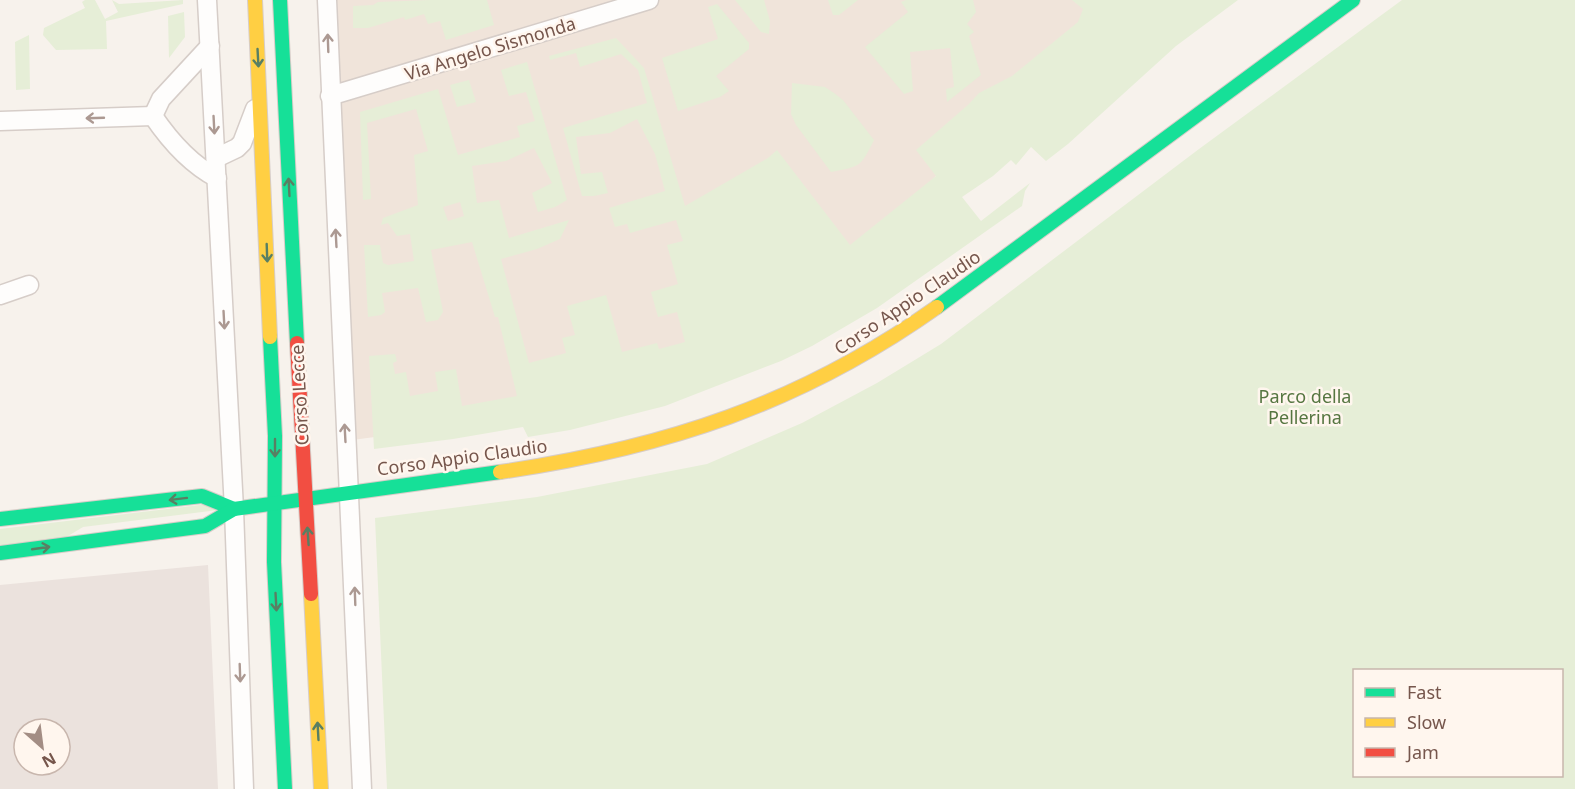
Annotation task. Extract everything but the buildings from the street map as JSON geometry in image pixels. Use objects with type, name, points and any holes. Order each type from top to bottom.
[{"type":"street","points":[[207,0],[234,509],[244,789]]},
{"type":"street","name":"Corso Lecce","points":[[255,0],[275,436],[274,562],[285,789]]},
{"type":"street","name":"Corso Lecce","points":[[280,0],[321,789]]},
{"type":"street","points":[[327,0],[362,789]]},
{"type":"street","name":"Via Angelo Sismonda","points":[[330,96],[649,0]]},
{"type":"street","name":"Corso Appio Claudio","points":[[0,553],[205,526],[234,509],[622,451],[732,417],[835,372],[927,314],[1353,0]]},
{"type":"street","points":[[153,116],[161,99],[210,46]]},
{"type":"street","name":"Corso Lecce","points":[[216,158],[237,148],[242,142],[260,96]]},
{"type":"street","points":[[0,121],[153,116]]},
{"type":"street","points":[[153,116],[166,136],[202,170],[217,178]]},
{"type":"street","points":[[0,295],[29,285]]},
{"type":"street","points":[[0,519],[202,496],[234,509]]},
{"type":"shaded area","points":[[332,0],[1110,0],[936,176],[754,347],[574,410],[345,441]]},
{"type":"shaded area","points":[[208,565],[218,789],[0,789],[0,585]]},
{"type":"green space","points":[[95,0],[105,19],[118,12],[112,0],[119,4],[183,0],[183,4],[106,21],[107,49],[56,50],[43,35],[44,28],[85,8],[82,2]]},
{"type":"green space","points":[[487,0],[494,25],[446,40],[440,21],[428,24],[424,14],[405,20],[404,17],[368,28],[353,28],[353,6],[373,5],[378,2]]},
{"type":"green space","points":[[735,0],[764,0],[770,21],[769,34],[761,32]]},
{"type":"green space","points":[[828,0],[858,0],[839,15],[833,15]]},
{"type":"green space","points":[[906,0],[973,0],[976,12],[967,24],[974,32],[969,36],[981,75],[947,102],[946,89],[954,87],[950,48],[910,52],[913,91],[904,94],[865,47],[908,12],[901,2]]},
{"type":"green space","points":[[1072,0],[1238,0],[1176,46],[1068,144],[1046,161],[1031,147],[1016,165],[1011,160],[993,176],[962,197],[981,221],[1030,183],[1025,191],[1022,206],[877,308],[812,346],[781,361],[665,406],[570,430],[528,437],[523,427],[374,449],[369,356],[395,354],[397,361],[393,363],[395,374],[406,372],[410,396],[438,391],[435,372],[456,369],[462,406],[517,396],[498,317],[495,317],[472,242],[431,250],[443,312],[438,320],[426,322],[418,288],[382,293],[385,312],[368,317],[364,245],[380,245],[383,263],[388,265],[414,261],[410,234],[397,236],[388,223],[381,225],[383,218],[418,205],[414,155],[428,151],[416,109],[367,123],[371,199],[363,200],[360,112],[438,89],[458,155],[520,137],[517,126],[535,121],[526,92],[509,96],[501,70],[527,62],[567,200],[555,207],[538,212],[532,193],[552,183],[534,148],[506,161],[472,166],[477,203],[499,200],[509,238],[569,220],[560,239],[537,249],[501,259],[529,363],[566,353],[562,338],[575,335],[567,306],[606,295],[622,352],[657,343],[659,349],[685,342],[677,312],[658,317],[651,292],[678,284],[667,245],[683,241],[676,220],[630,233],[627,224],[615,227],[609,208],[665,191],[655,154],[637,119],[610,133],[576,137],[581,174],[602,172],[608,193],[582,196],[563,128],[647,103],[638,70],[621,54],[580,67],[576,53],[550,60],[549,56],[616,38],[644,68],[685,206],[768,158],[777,150],[850,245],[936,176],[916,150],[979,93],[1012,76],[1078,22],[1083,9]],"holes":[[[460,202],[464,216],[448,221],[443,207]]]},
{"type":"green space","name":"Parco della Pellerina","points":[[1402,0],[1575,0],[1575,789],[387,789],[375,518],[537,497],[707,464],[802,423],[877,383],[941,344],[1199,149]]},
{"type":"green space","points":[[717,4],[749,43],[749,49],[716,76],[729,91],[720,97],[678,111],[662,58],[718,39],[708,7]]},
{"type":"green space","points":[[184,12],[185,37],[169,58],[168,16]]},
{"type":"green space","points":[[29,35],[30,89],[16,90],[15,42]]},
{"type":"green space","points":[[469,80],[476,102],[457,107],[450,85]]},
{"type":"green space","points":[[792,83],[825,87],[843,100],[874,140],[862,161],[854,167],[831,172],[796,125],[791,114]]},
{"type":"green space","points":[[217,503],[218,510],[83,527],[63,539],[0,546],[0,529]]},
{"type":"traffic: fast","points":[[280,0],[297,343]]},
{"type":"traffic: fast","points":[[937,307],[1353,0]]},
{"type":"traffic: fast","points":[[270,337],[275,436],[274,562],[285,789]]},
{"type":"traffic: fast","points":[[0,553],[205,526],[234,509],[500,472]]},
{"type":"traffic: fast","points":[[0,519],[202,496],[234,509]]},
{"type":"traffic: slow","points":[[255,0],[270,337]]},
{"type":"traffic: slow","points":[[500,472],[619,450],[729,417],[782,396],[834,370],[886,341],[937,307]]},
{"type":"traffic: slow","points":[[311,594],[321,789]]},
{"type":"traffic: jam","points":[[297,343],[311,594]]}]
